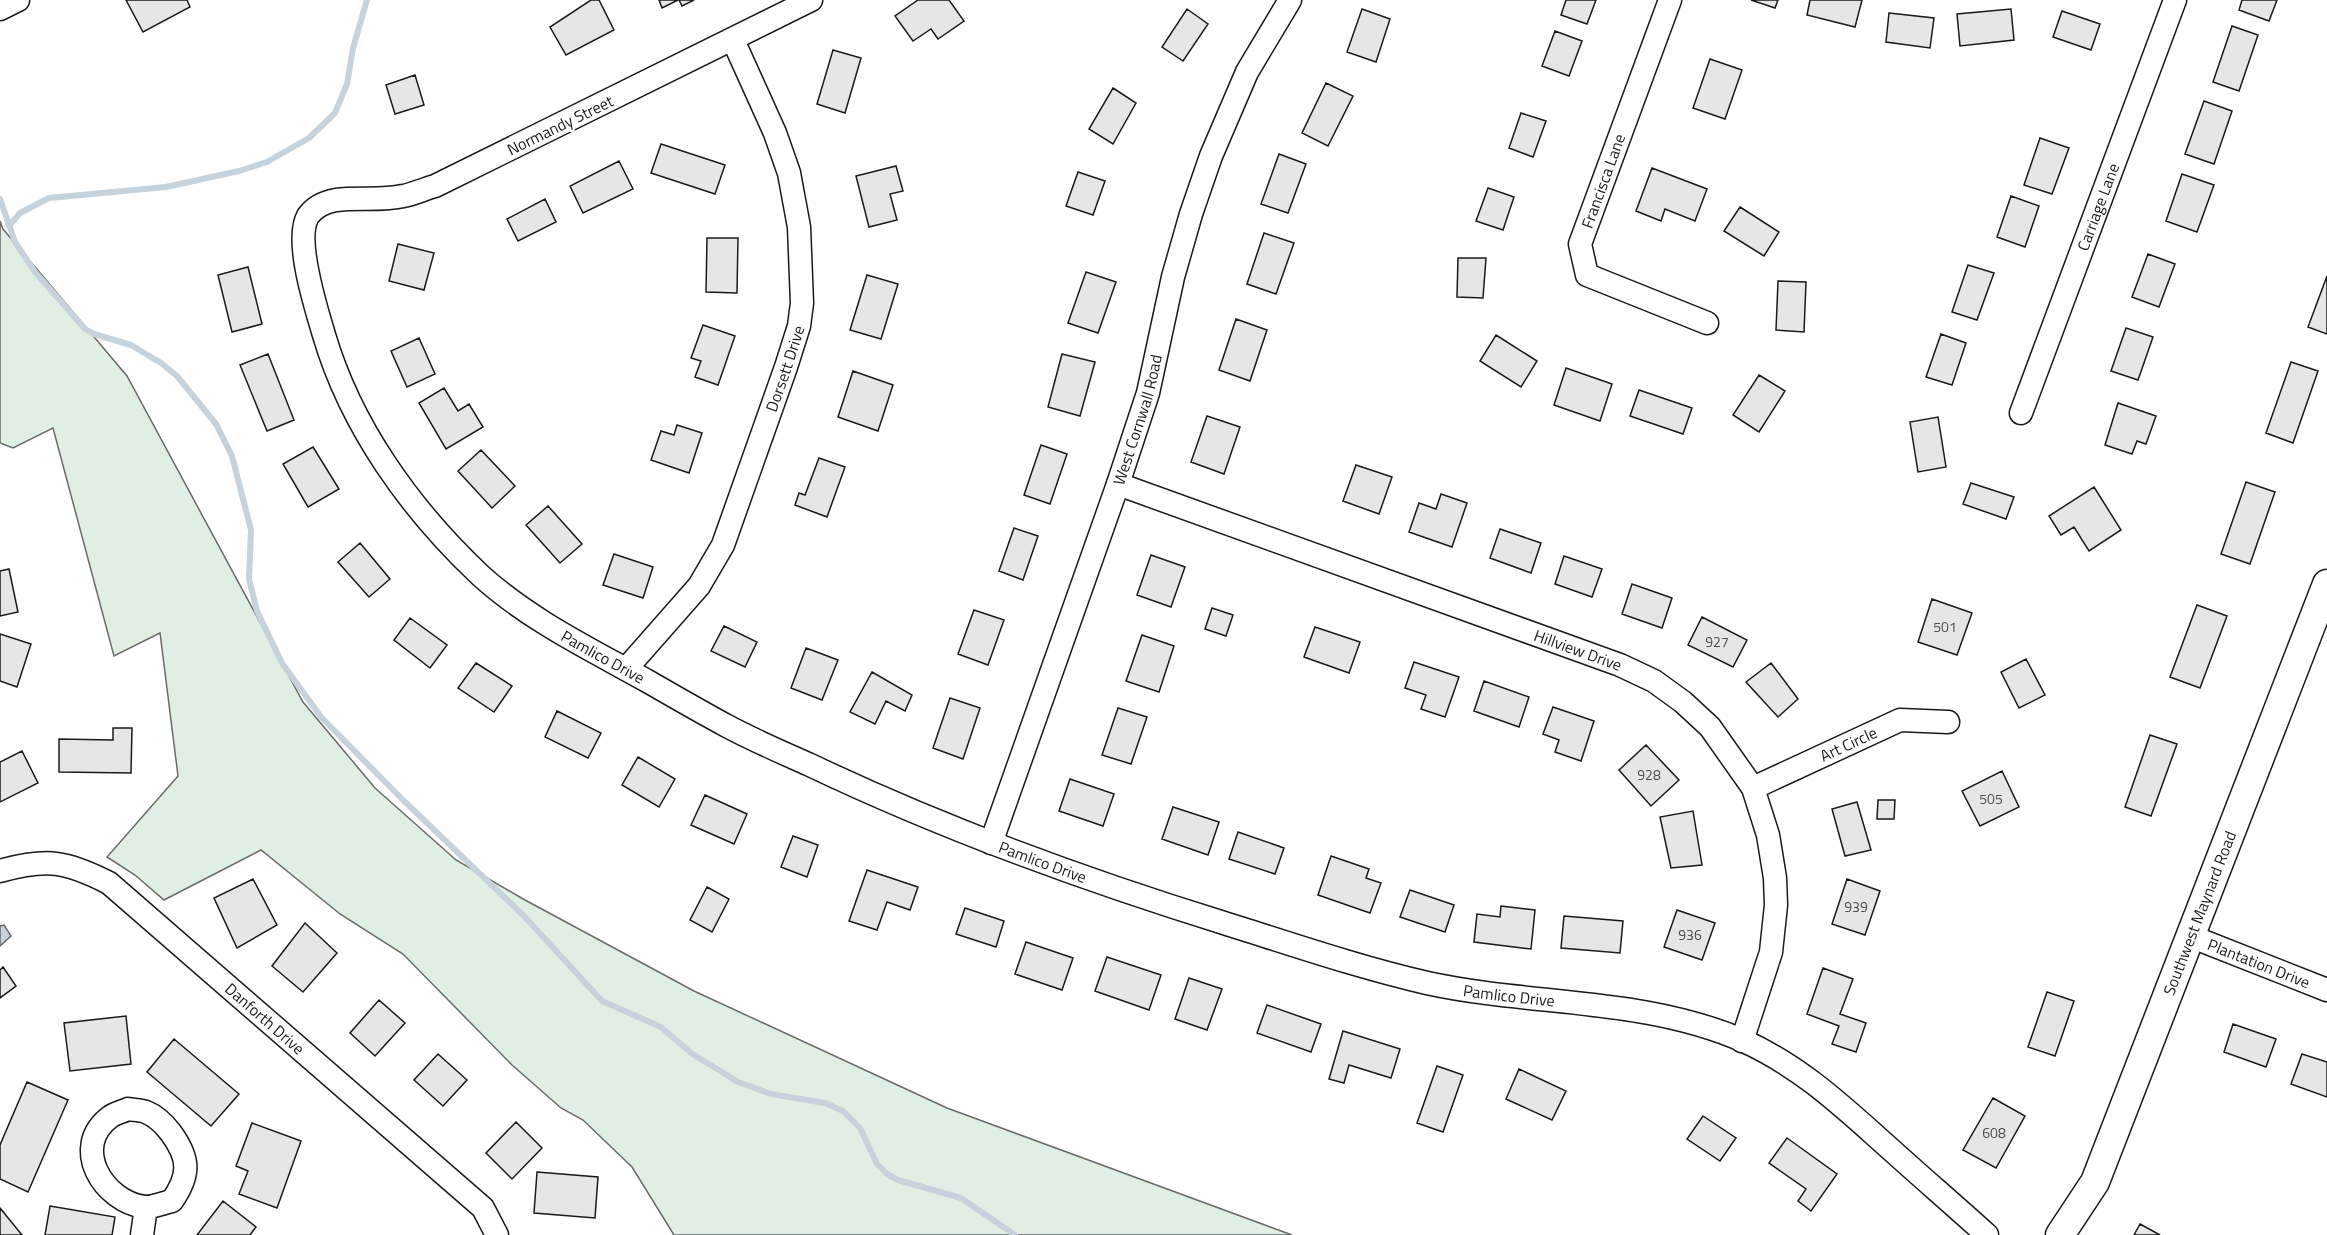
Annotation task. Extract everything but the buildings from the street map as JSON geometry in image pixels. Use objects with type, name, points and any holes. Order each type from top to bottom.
[{"type":"main road","name":"Southwest Maynard Road","points":[[2060,1235],[2095,1182],[2327,584]]},
{"type":"street","points":[[0,9],[18,0]]},
{"type":"street","name":"Normandy Street","points":[[304,222],[313,209],[330,201],[399,197],[435,186],[811,0]]},
{"type":"street","name":"West Cornwall Road","points":[[991,843],[1148,393],[1173,277],[1208,166],[1247,72],[1290,0]]},
{"type":"street","name":"Francisca Lane","points":[[1670,0],[1580,244],[1587,275],[1707,323]]},
{"type":"street","name":"Carriage Lane","points":[[2021,413],[2175,0]]},
{"type":"street","name":"Dorsett Drive","points":[[626,669],[699,586],[723,545],[799,326],[802,303],[800,236],[795,198],[775,132],[733,40]]},
{"type":"street","name":"Pamlico Drive","points":[[304,222],[304,250],[310,286],[327,347],[351,404],[381,456],[414,503],[442,536],[484,579],[530,613],[731,728],[862,790],[991,843],[1149,900],[1383,972],[1430,983],[1496,994],[1569,1001],[1686,1020],[1742,1041],[1781,1060],[1821,1087],[1987,1235]]},
{"type":"street","name":"Hillview Drive","points":[[1118,484],[1620,665],[1654,681],[1683,702],[1710,728],[1753,788],[1767,835],[1775,878],[1776,905],[1771,952],[1742,1041]]},
{"type":"street","name":"Art Circle","points":[[1753,788],[1900,720],[1948,722]]},
{"type":"street","name":"Danforth Drive","points":[[0,871],[24,864],[51,862],[82,869],[109,883],[483,1208],[497,1235]]},
{"type":"street","name":"Plantation Drive","points":[[2190,936],[2327,990]]},
{"type":"street","points":[[128,1109],[146,1112],[158,1120],[178,1142],[186,1159],[185,1176],[172,1202],[146,1208],[119,1198],[100,1179],[93,1163],[91,1146],[97,1133],[110,1117],[128,1109]]},
{"type":"street","points":[[142,1235],[146,1208]]},
{"type":"green space","points":[[0,221],[3,229],[127,376],[303,702],[375,788],[456,860],[694,991],[947,1108],[1292,1235],[674,1235],[632,1167],[583,1120],[561,1108],[512,1065],[403,954],[340,914],[261,850],[164,900],[135,875],[107,857],[178,776],[160,633],[114,656],[53,428],[13,448],[0,443]]},
{"type":"shaded area","points":[[4,925],[11,936],[0,946],[0,926]]},
{"type":"waterway","points":[[9,226],[20,213],[49,198],[166,187],[239,171],[267,162],[309,138],[335,113],[347,84],[353,48],[367,0]]},
{"type":"waterway","points":[[0,199],[15,242],[35,272],[85,329],[131,345],[161,363],[177,376],[216,424],[232,456],[251,530],[249,579],[257,611],[282,663],[321,717],[403,800],[525,917],[602,1001],[661,1027],[691,1053],[738,1082],[771,1094],[825,1103],[843,1111],[860,1128],[877,1164],[887,1174],[898,1180],[961,1198],[1015,1235]]}]
